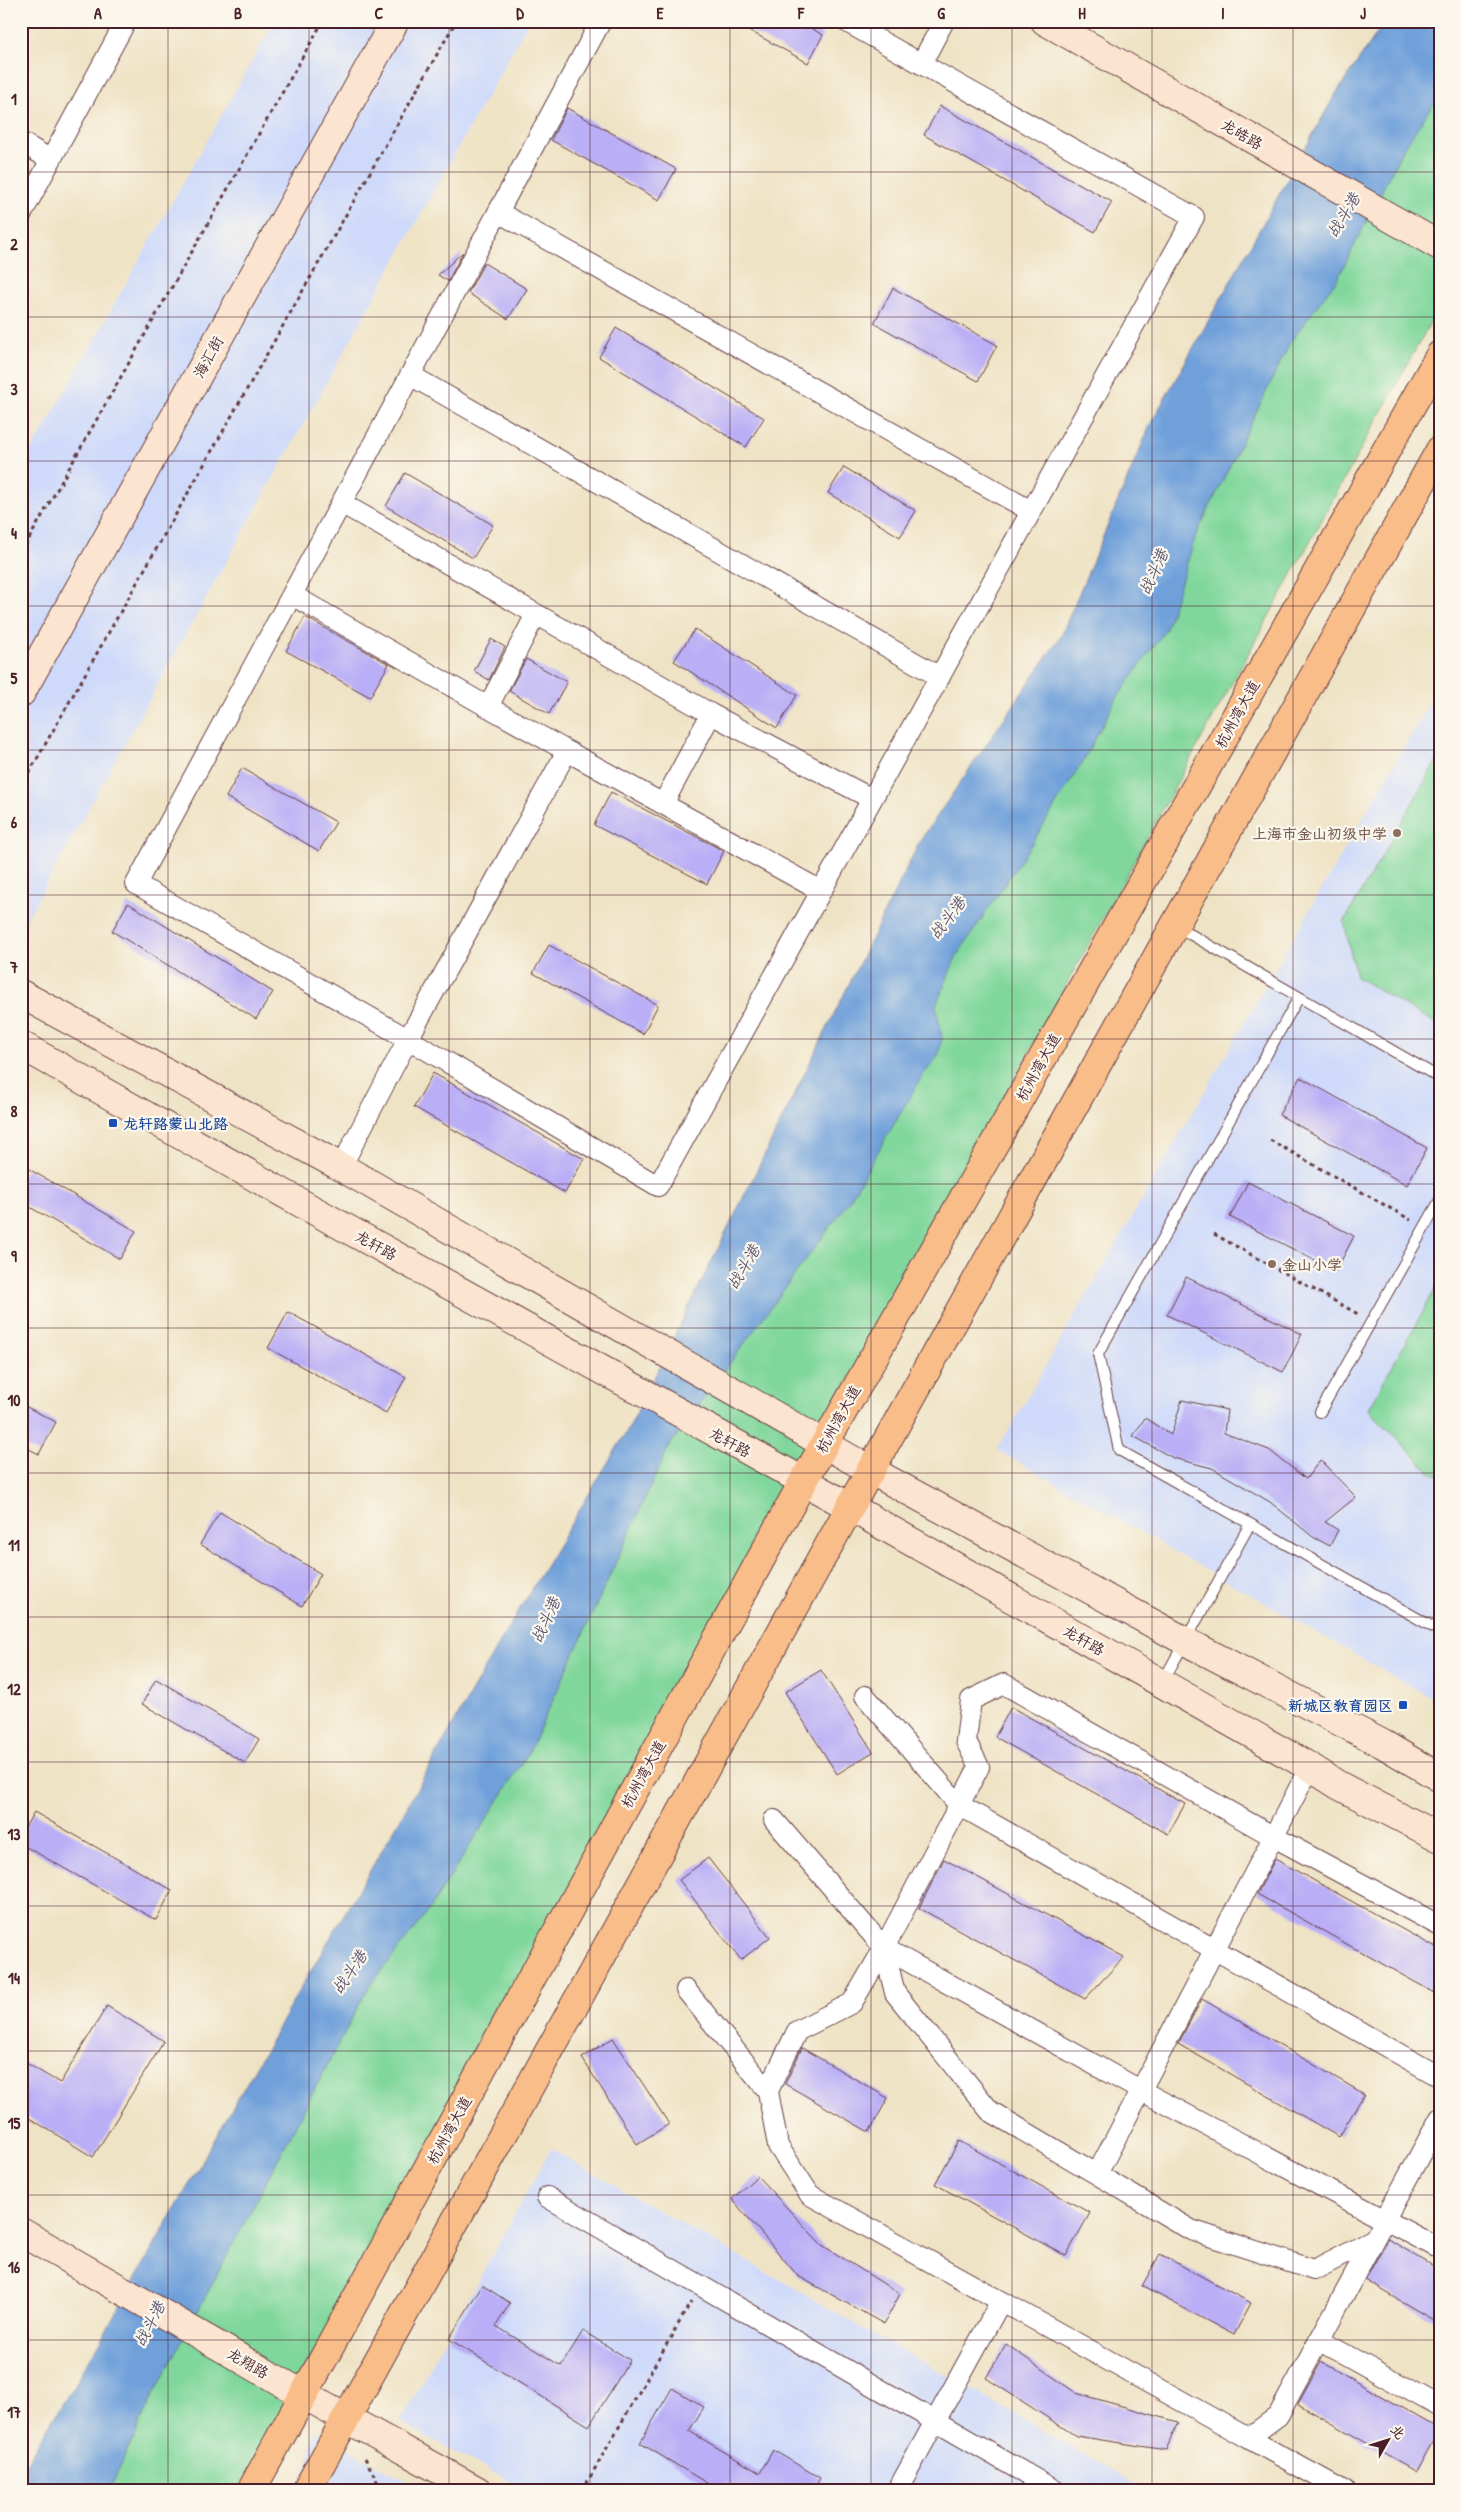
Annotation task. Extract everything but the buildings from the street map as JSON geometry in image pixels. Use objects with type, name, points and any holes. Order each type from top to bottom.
[{"type":"main road","name":"杭州湾大道","points":[[251,2491],[803,1482],[1440,355]]},
{"type":"main road","points":[[306,2491],[870,1470],[1440,450]]},
{"type":"street","points":[[21,215],[126,21]]},
{"type":"street","name":"海汇街","points":[[21,693],[395,21]]},
{"type":"street","points":[[601,21],[136,884],[408,1039],[658,1186],[1194,217],[845,21]]},
{"type":"street","points":[[921,64],[944,21]]},
{"type":"street","name":"龙皓路","points":[[1045,21],[1440,246]]},
{"type":"street","points":[[21,142],[51,160]]},
{"type":"street","points":[[498,212],[1031,511]]},
{"type":"street","points":[[410,375],[940,677]]},
{"type":"street","points":[[342,503],[711,714],[872,799]]},
{"type":"street","points":[[292,595],[488,707],[821,891]]},
{"type":"street","points":[[488,707],[536,614]]},
{"type":"street","points":[[663,804],[711,714]]},
{"type":"street","points":[[341,1167],[408,1039],[567,751]]},
{"type":"street","points":[[21,994],[341,1167],[870,1470],[1185,1641],[1383,1744],[1440,1778]]},
{"type":"street","name":"龙轩路","points":[[21,1045],[315,1212],[732,1444],[850,1507],[1161,1685],[1310,1767],[1338,1785],[1440,1838]]},
{"type":"street","points":[[768,2091],[797,2031],[852,2002],[884,1948],[979,1767],[966,1741],[971,1700],[1004,1684],[1274,1837],[1440,1926]]},
{"type":"street","points":[[865,1696],[959,1805],[1440,2077]]},
{"type":"street","points":[[1097,2174],[1310,1767]]},
{"type":"street","points":[[774,1820],[884,1948],[1140,2090],[1440,2249]]},
{"type":"street","points":[[884,1948],[895,1993],[990,2112],[1191,2230],[1314,2270],[1372,2240]]},
{"type":"street","points":[[686,1990],[768,2091],[778,2146],[810,2195],[1344,2491]]},
{"type":"street","points":[[1248,2438],[1278,2416],[1440,2118]]},
{"type":"street","points":[[547,2198],[1056,2491]]},
{"type":"street","name":"龙翔路","points":[[21,2232],[304,2395],[478,2491]]},
{"type":"street","points":[[897,2491],[1001,2301]]},
{"type":"street","points":[[1319,2340],[1440,2407]]},
{"type":"lane","points":[[1175,926],[1440,1078]]},
{"type":"lane","points":[[1299,998],[1098,1354],[1119,1450],[1440,1632]]},
{"type":"lane","points":[[1320,1412],[1440,1200]]},
{"type":"lane","points":[[1161,1685],[1250,1524]]},
{"type":"path","points":[[21,553],[323,21]]},
{"type":"path","points":[[21,786],[456,21]]},
{"type":"path","points":[[1270,1140],[1424,1228]]},
{"type":"path","points":[[1214,1234],[1371,1322]]},
{"type":"path","points":[[582,2491],[700,2287]]},
{"type":"shaded area","points":[[275,21],[529,21],[21,929],[21,469]]},
{"type":"shaded area","name":"金山小学","points":[[1440,685],[1440,1703],[997,1450]]},
{"type":"shaded area","points":[[551,2149],[1148,2491],[528,2491],[400,2422]]},
{"type":"shaded area","points":[[315,2431],[425,2491],[301,2491]]},
{"type":"green space","points":[[1440,81],[1440,305],[238,2491],[104,2491],[361,1984],[663,1440],[930,999],[1191,530],[1285,335]]},
{"type":"green space","points":[[1440,755],[1440,1026],[1356,977],[1344,922]]},
{"type":"green space","points":[[1440,1281],[1440,1477],[1431,1473],[1368,1409]]},
{"type":"water","name":"战斗港","points":[[1385,21],[1440,21],[1440,95],[1404,147],[1338,278],[1291,341],[1196,535],[1166,629],[1115,701],[1082,763],[1029,848],[956,957],[936,1005],[942,1039],[938,1056],[921,1078],[849,1201],[669,1446],[529,1752],[431,1907],[367,1990],[151,2400],[109,2491],[21,2491],[21,2471],[87,2364],[498,1645],[630,1426],[920,841],[1061,636],[1151,423],[1335,95]]},
{"type":"place","name":"上海市金山初级中学","points":[[1397,833]]},
{"type":"place","name":"龙轩路蒙山北路","points":[[113,1123]]},
{"type":"place","name":"金山小学","points":[[1272,1264]]},
{"type":"place","name":"新城区教育园区","points":[[1403,1705]]}]
